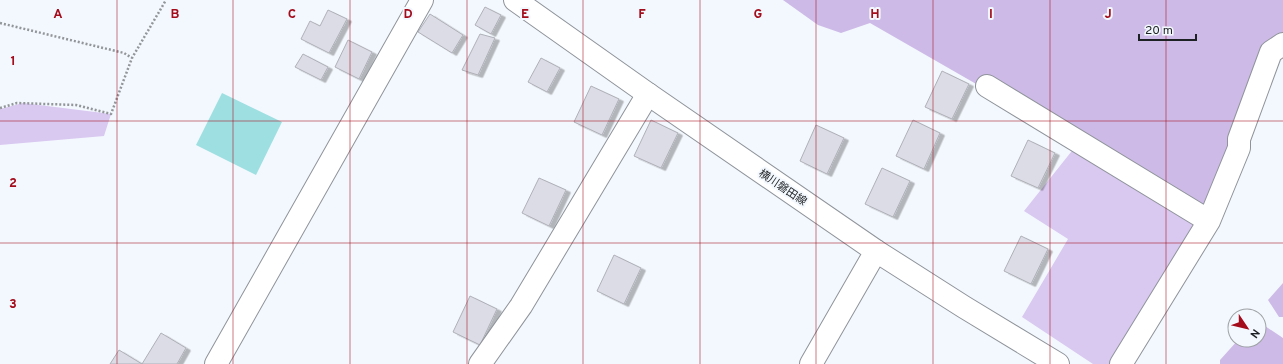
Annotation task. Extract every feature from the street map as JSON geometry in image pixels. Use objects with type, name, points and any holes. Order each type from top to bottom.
[{"type":"street","points":[[216,364],[422,0]]},
{"type":"street","name":"横川磐田線","points":[[515,0],[648,94],[876,251],[1058,364]]},
{"type":"street","points":[[1122,364],[1209,221],[1239,148],[1239,139],[1271,52],[1283,44]]},
{"type":"street","points":[[987,86],[1209,221]]},
{"type":"street","points":[[480,364],[521,306],[648,94]]},
{"type":"street","points":[[811,364],[876,251]]},
{"type":"path","points":[[0,108],[17,103],[76,105],[111,114],[132,58],[166,0]]},
{"type":"path","points":[[0,23],[124,53],[132,58]]},
{"type":"shaded area","points":[[783,0],[1283,0],[1283,37],[1209,221],[1098,154],[870,23],[841,33],[818,25]]},
{"type":"shaded area","points":[[23,103],[111,114],[104,136],[0,145],[0,109]]},
{"type":"shaded area","points":[[1079,142],[1195,226],[1117,364],[1093,364],[1022,317],[1068,239],[1024,211]]},
{"type":"shaded area","points":[[1283,283],[1283,317],[1279,317],[1268,300]]},
{"type":"shaded area","points":[[1267,327],[1283,338],[1283,364],[1220,364],[1220,360],[1231,348],[1267,348]]},
{"type":"water","points":[[222,93],[282,122],[256,175],[196,145]]},
{"type":"building","points":[[485,7],[501,15],[491,34],[475,25]]},
{"type":"building","points":[[328,10],[347,19],[329,53],[301,39],[310,21],[320,26]]},
{"type":"building","points":[[430,14],[463,35],[452,53],[418,32]]},
{"type":"building","points":[[480,34],[495,38],[478,75],[462,70]]},
{"type":"building","points":[[348,40],[372,52],[359,79],[335,67]]},
{"type":"building","points":[[303,54],[328,67],[321,80],[295,67]]},
{"type":"building","points":[[541,58],[560,68],[547,92],[528,82]]},
{"type":"building","points":[[942,71],[969,84],[952,119],[925,107]]},
{"type":"building","points":[[591,86],[619,99],[602,135],[574,122]]},
{"type":"building","points":[[651,120],[678,133],[661,168],[634,156]]},
{"type":"building","points":[[913,120],[940,133],[924,169],[896,156]]},
{"type":"building","points":[[816,125],[844,138],[827,174],[800,161]]},
{"type":"building","points":[[1028,140],[1055,153],[1038,188],[1011,176]]},
{"type":"building","points":[[882,168],[910,181],[893,217],[865,204]]},
{"type":"building","points":[[539,178],[566,190],[549,226],[522,213]]},
{"type":"building","points":[[1021,236],[1048,249],[1031,284],[1004,271]]},
{"type":"building","points":[[614,255],[641,268],[624,304],[597,291]]},
{"type":"building","points":[[470,296],[497,309],[480,345],[453,332]]},
{"type":"building","points":[[161,333],[186,348],[177,364],[142,364]]},
{"type":"building","points":[[119,350],[142,364],[110,364]]}]
